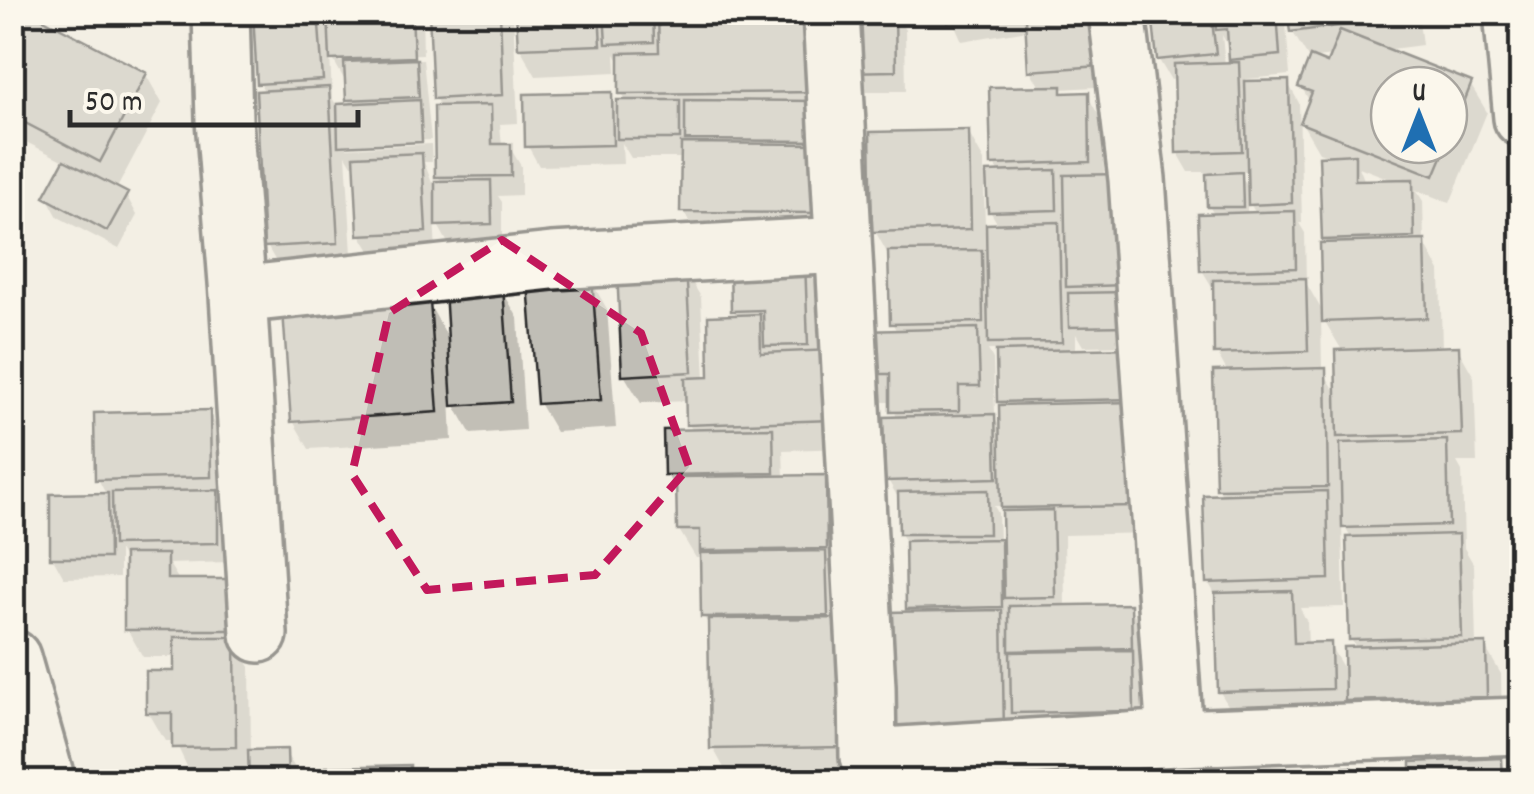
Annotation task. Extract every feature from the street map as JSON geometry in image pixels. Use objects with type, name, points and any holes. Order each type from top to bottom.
[{"type":"street","points":[[222,12],[224,120],[259,634]]},
{"type":"street","points":[[831,12],[868,756],[1175,738],[1522,726]]},
{"type":"street","points":[[1117,12],[1136,179],[1175,738]]},
{"type":"street","points":[[1512,12],[1522,118]]},
{"type":"street","points":[[238,295],[552,261],[842,245]]},
{"type":"street","points":[[12,658],[47,782]]},
{"type":"highlighted area","points":[[502,240],[641,333],[689,467],[595,575],[427,590],[352,474],[389,313]]},
{"type":"building","points":[[13,12],[30,12],[147,73],[100,162],[12,116]]},
{"type":"building","points":[[253,12],[318,12],[323,80],[257,84]]},
{"type":"building","points":[[328,12],[412,12],[414,57],[330,60]]},
{"type":"building","points":[[429,12],[500,12],[503,95],[433,99]]},
{"type":"building","points":[[516,12],[599,12],[601,45],[518,48]]},
{"type":"building","points":[[604,12],[653,12],[654,42],[606,44]]},
{"type":"building","points":[[658,12],[821,12],[821,92],[619,94],[619,53],[659,52]]},
{"type":"building","points":[[841,12],[895,12],[896,71],[841,72]]},
{"type":"building","points":[[946,12],[1005,12],[948,22]]},
{"type":"building","points":[[1152,12],[1211,12],[1216,54],[1157,60]]},
{"type":"building","points":[[1214,12],[1277,12],[1280,55],[1229,60],[1227,29],[1216,30]]},
{"type":"building","points":[[1287,12],[1407,12],[1408,17],[1290,32]]},
{"type":"building","points":[[1098,13],[1101,66],[1028,71],[1025,18]]},
{"type":"building","points":[[1340,30],[1429,65],[1369,65],[1369,150],[1300,123],[1312,92],[1298,87],[1310,56],[1327,63]]},
{"type":"building","points":[[417,59],[419,97],[346,100],[344,62]]},
{"type":"building","points":[[1239,62],[1242,151],[1176,153],[1174,64]]},
{"type":"building","points":[[1289,80],[1292,203],[1248,205],[1245,81]]},
{"type":"building","points":[[1062,86],[1062,93],[1089,92],[1090,162],[991,165],[989,87]]},
{"type":"building","points":[[329,87],[338,243],[264,247],[256,91]]},
{"type":"building","points":[[612,92],[613,145],[525,147],[524,94]]},
{"type":"building","points":[[420,100],[422,142],[338,146],[337,104]]},
{"type":"building","points":[[617,100],[680,100],[680,139],[617,139]]},
{"type":"building","points":[[685,100],[821,101],[821,141],[685,140]]},
{"type":"building","points":[[491,105],[492,144],[511,144],[511,176],[435,177],[434,106]]},
{"type":"building","points":[[969,130],[971,229],[872,232],[870,132]]},
{"type":"building","points":[[681,143],[818,144],[817,213],[680,212]]},
{"type":"building","points":[[422,153],[426,232],[358,235],[354,156]]},
{"type":"building","points":[[1355,154],[1355,180],[1413,179],[1414,237],[1322,240],[1319,156]]},
{"type":"building","points":[[64,160],[128,193],[107,231],[44,197]]},
{"type":"building","points":[[1406,165],[1439,165],[1434,176]]},
{"type":"building","points":[[1056,170],[1057,210],[988,212],[986,172]]},
{"type":"building","points":[[1242,172],[1243,207],[1207,207],[1206,174]]},
{"type":"building","points":[[1122,174],[1125,285],[1066,287],[1064,175]]},
{"type":"building","points":[[491,180],[492,224],[435,226],[435,181]]},
{"type":"building","points":[[1295,211],[1296,268],[1200,271],[1198,214]]},
{"type":"building","points":[[1059,222],[1062,342],[988,343],[986,224]]},
{"type":"building","points":[[1425,240],[1427,318],[1322,322],[1320,243]]},
{"type":"building","points":[[982,250],[983,322],[890,324],[888,251]]},
{"type":"building","points":[[805,260],[808,345],[764,346],[763,310],[731,311],[730,262]]},
{"type":"building","points":[[686,266],[692,372],[622,376],[617,270]]},
{"type":"building","points":[[592,278],[601,400],[537,404],[528,283]]},
{"type":"building","points":[[1306,278],[1308,351],[1214,354],[1213,280]]},
{"type":"building","points":[[503,287],[511,402],[452,406],[445,290]]},
{"type":"building","points":[[1129,292],[1130,326],[1069,327],[1068,293]]},
{"type":"building","points":[[430,301],[438,412],[291,422],[283,311]]},
{"type":"building","points":[[760,314],[761,353],[832,350],[833,420],[686,425],[685,378],[709,377],[708,316]]},
{"type":"building","points":[[978,328],[980,386],[959,386],[959,411],[890,412],[890,374],[864,374],[863,331]]},
{"type":"building","points":[[1459,346],[1462,434],[1337,437],[1335,350]]},
{"type":"building","points":[[1133,348],[1135,399],[997,402],[996,351]]},
{"type":"building","points":[[1326,368],[1328,487],[1216,489],[1213,371]]},
{"type":"building","points":[[1135,402],[1137,506],[1001,508],[999,405]]},
{"type":"building","points":[[210,410],[211,477],[95,480],[94,413]]},
{"type":"building","points":[[995,414],[997,478],[885,481],[883,417]]},
{"type":"building","points":[[773,428],[774,473],[664,475],[663,430]]},
{"type":"building","points":[[1447,440],[1449,525],[1342,528],[1340,443]]},
{"type":"building","points":[[826,475],[827,549],[700,551],[700,530],[677,530],[676,477]]},
{"type":"building","points":[[218,490],[218,543],[113,545],[112,492]]},
{"type":"building","points":[[988,490],[989,534],[899,534],[898,492]]},
{"type":"building","points":[[1327,491],[1329,579],[1206,583],[1203,495]]},
{"type":"building","points":[[108,493],[109,558],[50,558],[50,494]]},
{"type":"building","points":[[1053,510],[1055,597],[1004,598],[1002,511]]},
{"type":"building","points":[[1459,534],[1462,637],[1349,640],[1346,537]]},
{"type":"building","points":[[1001,539],[1002,607],[906,609],[905,541]]},
{"type":"building","points":[[826,551],[828,616],[701,617],[700,553]]},
{"type":"building","points":[[124,554],[167,554],[167,579],[238,579],[238,630],[124,630]]},
{"type":"building","points":[[1292,591],[1294,643],[1331,642],[1332,689],[1218,692],[1215,593]]},
{"type":"building","points":[[1131,604],[1132,648],[1009,651],[1009,606]]},
{"type":"building","points":[[1002,610],[1004,735],[887,737],[885,612]]},
{"type":"building","points":[[843,618],[845,747],[710,749],[708,619]]},
{"type":"building","points":[[174,637],[235,637],[236,747],[172,748],[172,713],[146,713],[146,671],[174,671]]},
{"type":"building","points":[[1486,643],[1487,697],[1345,701],[1344,647]]},
{"type":"building","points":[[1133,650],[1134,711],[1011,713],[1010,652]]},
{"type":"building","points":[[287,749],[288,782],[249,782],[248,750]]},
{"type":"building","points":[[1502,758],[1503,782],[1411,782],[1411,762]]},
{"type":"building","points":[[410,765],[410,782],[327,782],[326,767]]},
{"type":"building","points":[[1351,767],[1352,782],[1311,782],[1311,769]]},
{"type":"building","points":[[1031,771],[1031,782],[955,782],[954,773]]},
{"type":"building","points":[[1281,772],[1281,782],[1213,782],[1213,774]]}]
